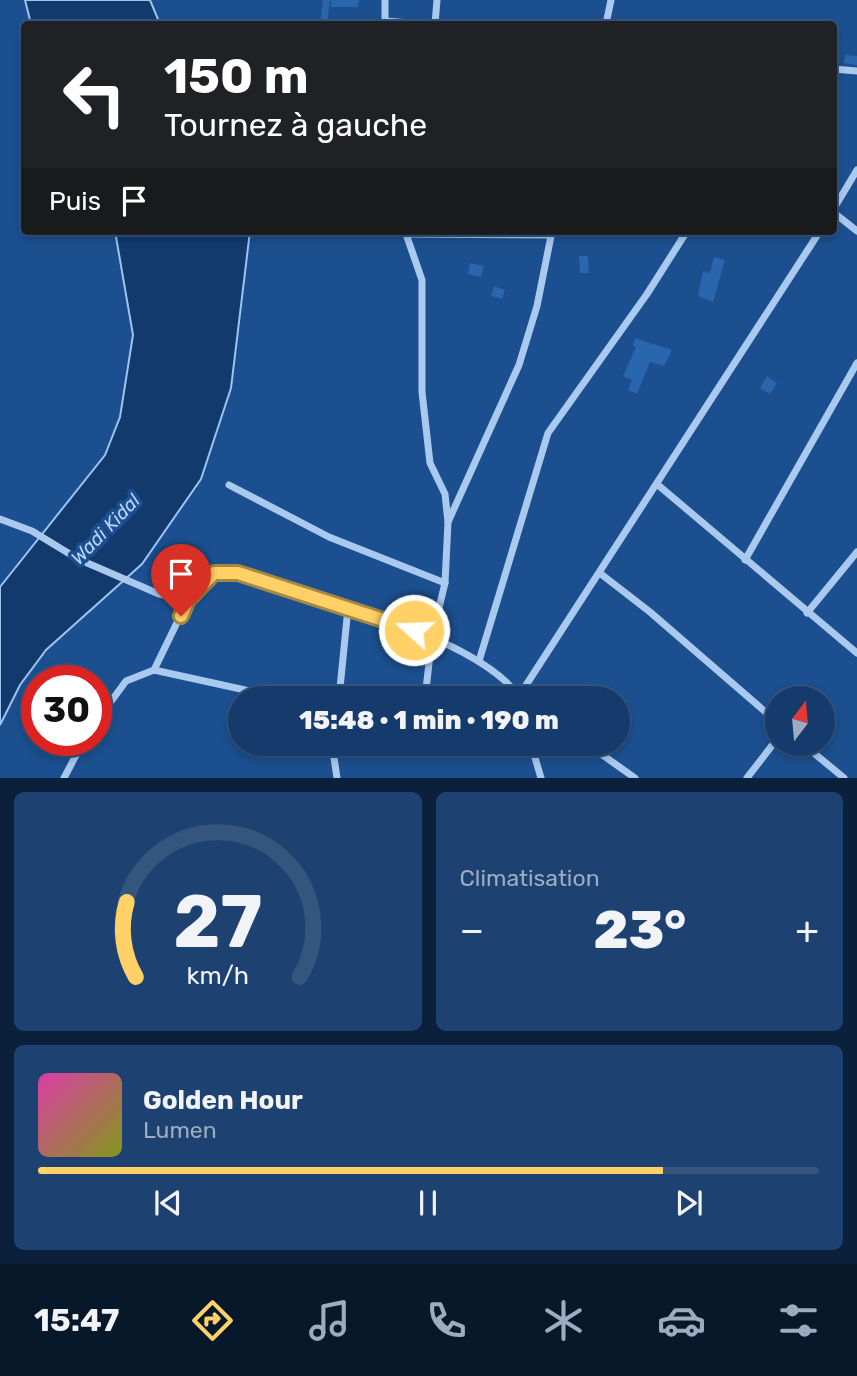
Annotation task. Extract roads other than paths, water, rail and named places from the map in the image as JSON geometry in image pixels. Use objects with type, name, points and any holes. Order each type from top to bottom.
[{"type":"street","points":[[385,0],[385,21]]},
{"type":"street","points":[[435,21],[436,0]]},
{"type":"street","points":[[607,21],[611,0]]},
{"type":"street","points":[[837,69],[857,71]]},
{"type":"street","points":[[837,204],[857,170]]},
{"type":"street","points":[[837,214],[857,232]]},
{"type":"street","points":[[406,235],[422,280],[422,392],[430,463],[445,494],[448,522],[444,583],[432,637],[426,686]]},
{"type":"street","points":[[448,522],[519,365],[537,306],[551,235]]},
{"type":"street","points":[[479,661],[548,433],[685,235]]},
{"type":"street","points":[[528,686],[817,235]]},
{"type":"street","points":[[745,560],[857,363]]},
{"type":"street","points":[[229,485],[329,537],[444,583]]},
{"type":"street","points":[[659,485],[857,653]]},
{"type":"street","points":[[0,519],[32,531],[78,559],[159,594],[188,600]]},
{"type":"street","points":[[807,612],[857,552]]},
{"type":"street","points":[[155,670],[188,600],[214,573],[238,573],[432,637],[479,661],[508,686]]},
{"type":"street","points":[[601,575],[650,612],[765,712]]},
{"type":"street","points":[[340,686],[348,608]]},
{"type":"street","points":[[112,700],[126,681],[155,670],[228,686]]},
{"type":"street","points":[[747,778],[765,755]]},
{"type":"street","points":[[64,778],[76,756]]},
{"type":"street","points":[[334,756],[337,778]]},
{"type":"street","points":[[535,756],[541,778]]},
{"type":"street","points":[[604,756],[635,778]]},
{"type":"street","points":[[817,756],[844,778]]},
{"type":"water","points":[[25,0],[150,0],[159,21],[30,21]]},
{"type":"water","name":"Wadi Kidal","points":[[116,235],[250,235],[231,388],[201,479],[142,564],[46,650],[35,665],[21,665],[21,684],[0,725],[0,587],[105,455],[120,417],[133,335]]}]
